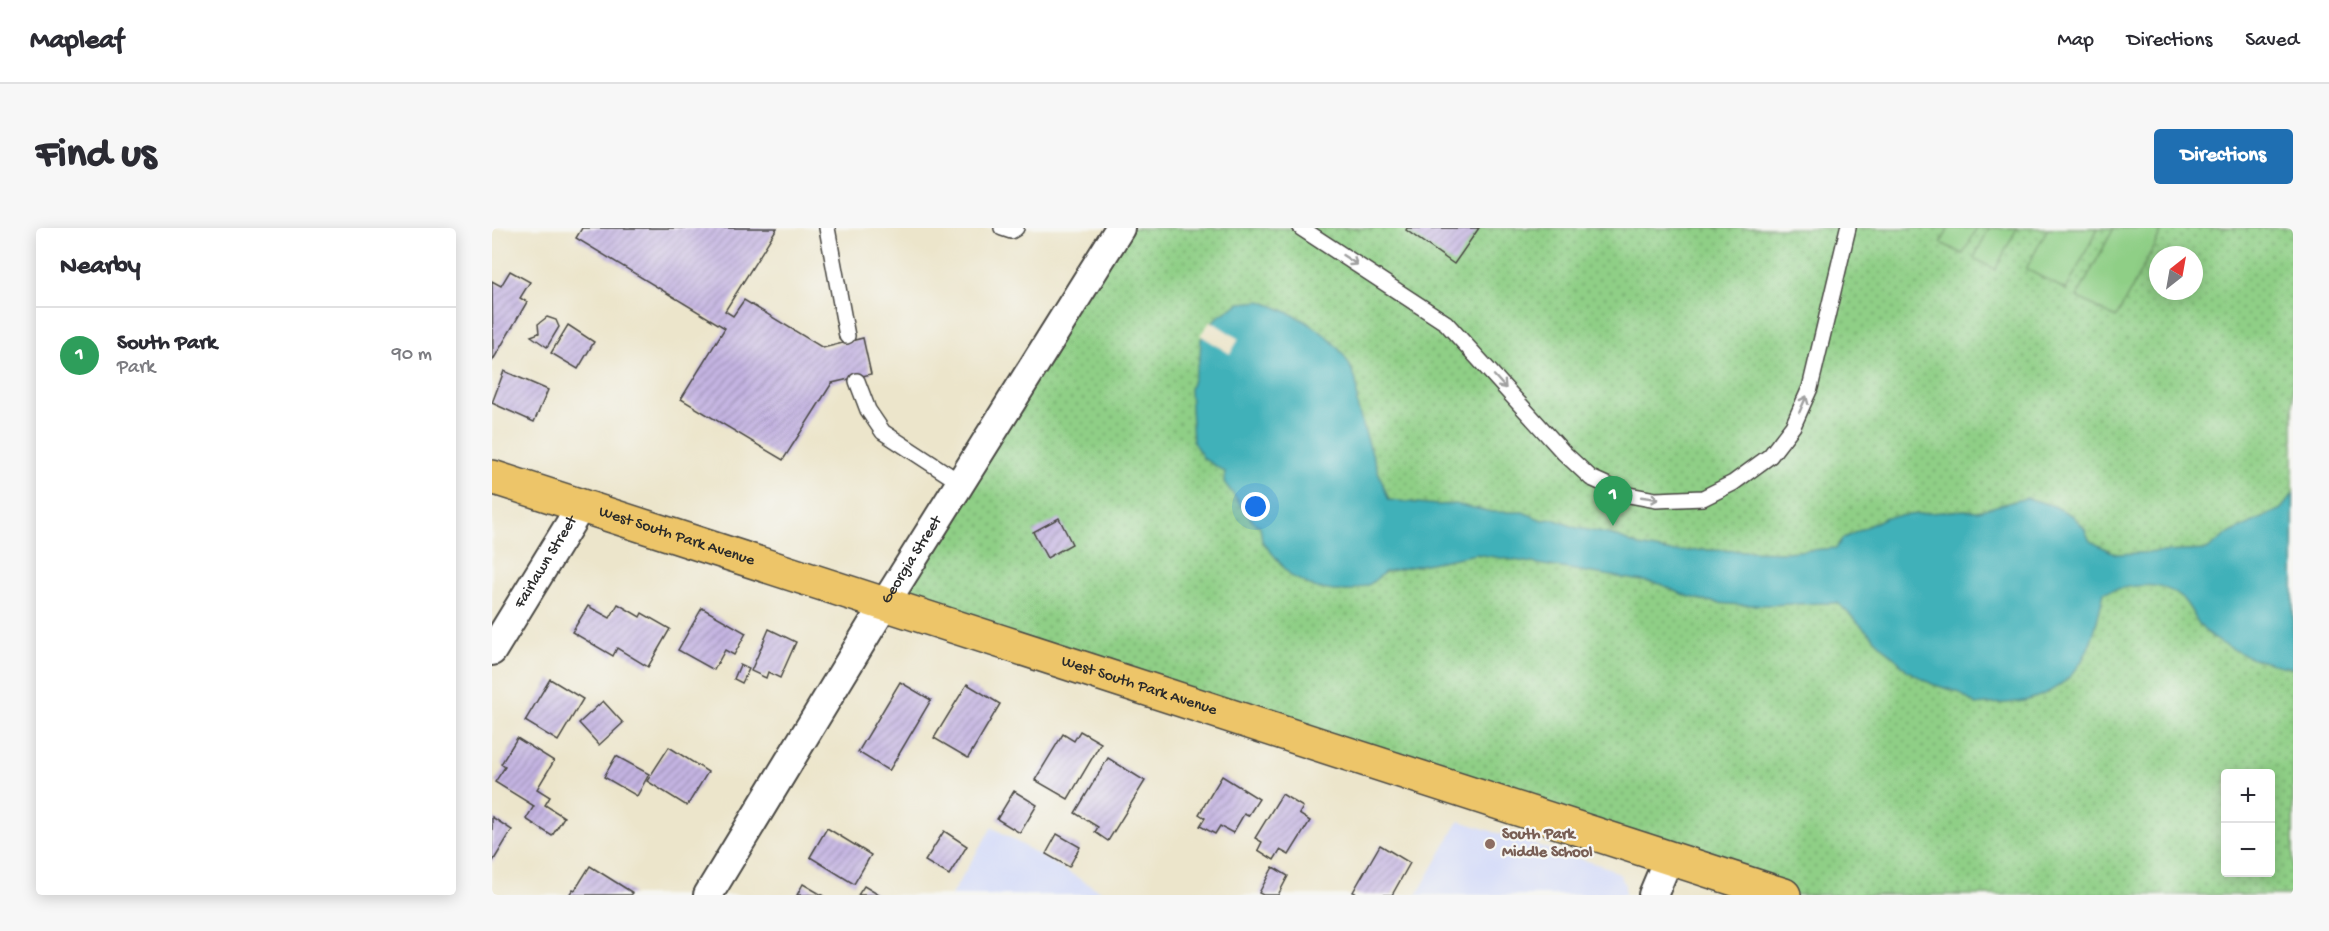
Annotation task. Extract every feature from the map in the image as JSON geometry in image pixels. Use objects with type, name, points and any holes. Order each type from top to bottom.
[{"type":"main road","name":"West South Park Avenue","points":[[492,477],[1784,895]]},
{"type":"street","name":"Georgia Street","points":[[708,895],[884,605],[1120,228]]},
{"type":"street","name":"Fairlawn Street","points":[[492,651],[582,506]]},
{"type":"street","points":[[1653,895],[1669,857]]},
{"type":"lane","points":[[827,228],[847,336]]},
{"type":"lane","points":[[1002,228],[1011,231],[1016,228]]},
{"type":"lane","points":[[1301,228],[1446,323],[1564,453],[1591,478],[1629,495],[1656,500],[1703,498],[1733,483],[1770,456],[1793,426],[1810,388],[1848,228]]},
{"type":"lane","points":[[857,381],[868,410],[883,432],[961,483]]},
{"type":"shaded area","name":"South Park Middle School","points":[[1459,821],[1609,868],[1620,875],[1625,884],[1625,895],[1417,895]]},
{"type":"shaded area","points":[[992,827],[1107,895],[951,895]]},
{"type":"green space","points":[[1120,228],[2293,228],[2293,895],[1775,895],[884,605]]},
{"type":"green space","points":[[1949,228],[1977,228],[1963,254],[1941,243]]},
{"type":"green space","points":[[1989,228],[2017,228],[1995,270],[1974,258]]},
{"type":"green space","points":[[2048,228],[2098,228],[2066,290],[2026,269]]},
{"type":"green space","points":[[2114,228],[2152,228],[2161,233],[2154,246],[2149,246],[2149,256],[2116,318],[2077,297]]},
{"type":"water","points":[[1261,301],[1305,321],[1331,340],[1341,352],[1356,381],[1358,409],[1389,500],[1437,505],[1455,504],[1492,512],[1523,512],[1542,520],[1553,519],[1577,528],[1613,535],[1639,546],[1672,552],[1706,550],[1785,552],[1836,548],[1842,539],[1886,517],[1964,510],[1977,511],[2027,498],[2054,506],[2073,516],[2084,528],[2090,541],[2116,554],[2207,550],[2226,535],[2281,509],[2293,494],[2293,668],[2258,660],[2223,644],[2204,630],[2178,595],[2159,587],[2148,586],[2126,587],[2104,592],[2090,644],[2074,672],[2063,683],[2047,693],[2028,700],[1976,705],[1958,692],[1932,684],[1908,671],[1838,603],[1725,604],[1682,594],[1661,584],[1476,554],[1385,572],[1370,584],[1350,591],[1315,588],[1291,576],[1262,541],[1260,526],[1254,523],[1224,482],[1225,472],[1204,459],[1193,442],[1190,389],[1200,356],[1201,339],[1217,317],[1240,303]]},
{"type":"pier","points":[[1211,321],[1239,339],[1230,354],[1200,335]]},
{"type":"building","points":[[582,228],[777,228],[725,311],[733,316],[744,300],[823,348],[863,338],[871,374],[832,383],[783,460],[681,399],[725,328],[576,238]]},
{"type":"building","points":[[1407,228],[1479,228],[1454,264],[1406,230]]},
{"type":"building","points":[[510,271],[530,282],[520,298],[527,302],[493,360],[492,281],[501,286]]},
{"type":"building","points":[[547,317],[556,320],[559,327],[547,347],[531,336],[539,333],[538,324]]},
{"type":"building","points":[[568,325],[594,342],[578,369],[551,353]]},
{"type":"building","points":[[504,371],[548,390],[534,422],[492,403]]},
{"type":"building","points":[[1059,518],[1072,544],[1047,558],[1033,532]]},
{"type":"building","points":[[618,604],[640,617],[642,613],[670,629],[648,667],[617,648],[613,656],[572,632],[588,606],[610,618]]},
{"type":"building","points":[[702,608],[746,633],[734,655],[725,650],[714,670],[678,650]]},
{"type":"building","points":[[769,629],[796,642],[780,678],[768,672],[766,678],[751,671]]},
{"type":"building","points":[[740,665],[749,669],[742,683],[734,679]]},
{"type":"building","points":[[550,679],[583,699],[558,741],[525,721]]},
{"type":"building","points":[[900,682],[931,700],[889,771],[858,752]]},
{"type":"building","points":[[967,684],[1000,704],[968,758],[934,738]]},
{"type":"building","points":[[603,701],[623,723],[599,745],[579,723]]},
{"type":"building","points":[[1080,731],[1101,743],[1068,799],[1035,780],[1063,734],[1074,741]]},
{"type":"building","points":[[517,738],[554,761],[537,789],[550,797],[545,805],[564,817],[552,836],[526,819],[534,806],[495,782],[505,767],[501,764]]},
{"type":"building","points":[[669,747],[708,772],[687,806],[647,781]]},
{"type":"building","points":[[616,756],[649,774],[637,796],[604,777]]},
{"type":"building","points":[[1108,758],[1145,781],[1108,841],[1095,832],[1098,827],[1075,813]]},
{"type":"building","points":[[1222,776],[1259,799],[1248,816],[1244,814],[1233,833],[1220,826],[1215,834],[1200,826],[1205,818],[1199,814]]},
{"type":"building","points":[[1014,791],[1037,805],[1020,833],[997,819]]},
{"type":"building","points":[[1282,794],[1303,807],[1299,814],[1310,821],[1289,855],[1280,850],[1274,860],[1258,850],[1262,842],[1255,838]]},
{"type":"building","points":[[492,817],[512,830],[492,863]]},
{"type":"building","points":[[827,828],[871,855],[854,884],[810,857]]},
{"type":"building","points":[[944,831],[967,846],[949,875],[925,861]]},
{"type":"building","points":[[1057,834],[1080,847],[1069,867],[1046,854]]},
{"type":"building","points":[[1380,845],[1410,863],[1392,895],[1359,895],[1353,892]]},
{"type":"building","points":[[590,866],[633,893],[631,895],[569,895],[573,889],[575,890]]},
{"type":"building","points":[[1273,867],[1288,876],[1278,895],[1263,895],[1259,893]]},
{"type":"building","points":[[803,884],[822,895],[797,895]]},
{"type":"building","points":[[864,886],[879,895],[858,895]]},
{"type":"place","name":"South Park","points":[[1613,526]]},
{"type":"place","name":"South Park Middle School","points":[[1490,844]]}]
